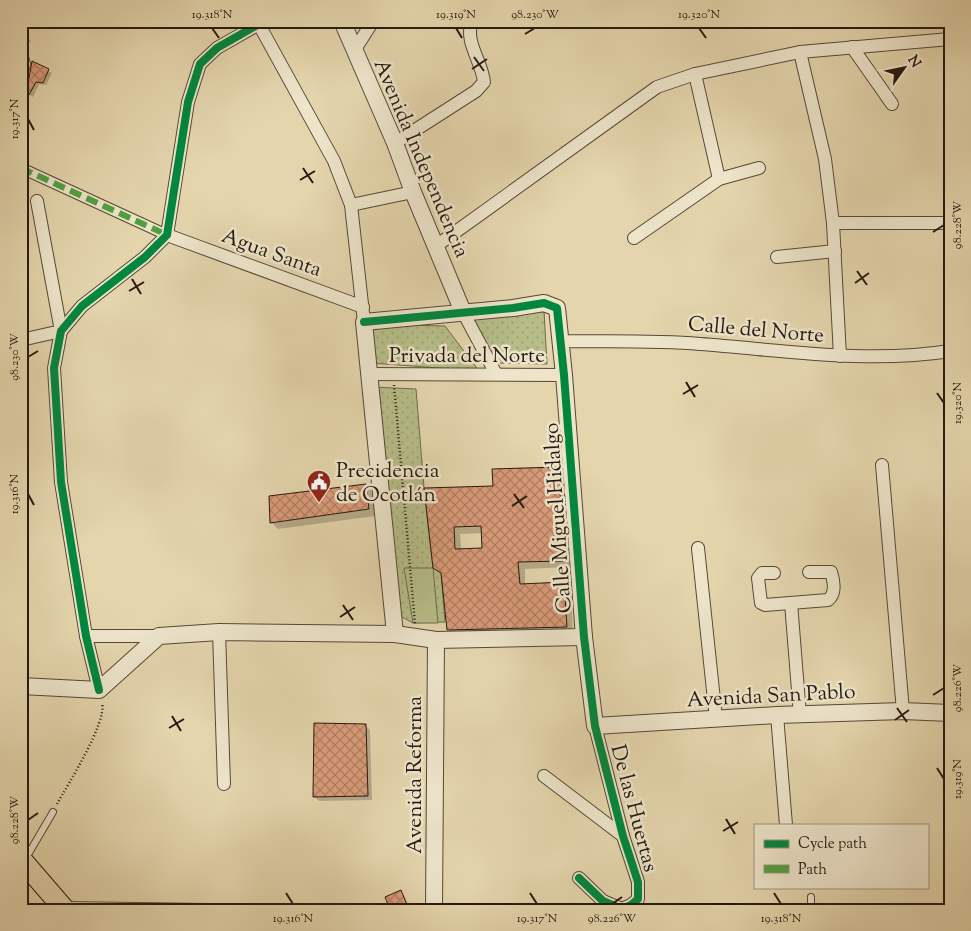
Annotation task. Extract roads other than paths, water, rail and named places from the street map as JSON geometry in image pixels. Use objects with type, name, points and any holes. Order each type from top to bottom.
[{"type":"main road","points":[[22,862],[65,909]]},
{"type":"street","name":"Avenida Independencia","points":[[342,21],[395,143],[413,192],[463,312]]},
{"type":"street","points":[[354,51],[374,21]]},
{"type":"street","points":[[395,143],[476,91],[484,82],[483,71],[470,41],[469,28],[472,21]]},
{"type":"street","points":[[21,340],[60,330],[82,306],[145,257],[167,235],[188,102],[200,64],[217,48],[258,23],[334,161],[351,205],[396,634]]},
{"type":"street","points":[[436,246],[657,87],[695,74],[800,52],[950,40]]},
{"type":"street","points":[[852,48],[892,104]]},
{"type":"street","points":[[800,52],[825,159],[834,223],[840,356]]},
{"type":"street","points":[[21,54],[24,64],[21,76]]},
{"type":"street","points":[[695,74],[719,179]]},
{"type":"street","points":[[21,168],[167,235]]},
{"type":"street","points":[[634,238],[719,179],[759,168]]},
{"type":"street","points":[[351,205],[413,192]]},
{"type":"street","points":[[37,202],[60,330],[54,368],[61,482],[86,636],[99,690]]},
{"type":"street","points":[[834,223],[950,223]]},
{"type":"street","name":"Agua Santa","points":[[167,235],[363,315]]},
{"type":"street","points":[[777,257],[835,251]]},
{"type":"street","name":"Calle Miguel Hidalgo","points":[[463,312],[513,308],[544,303],[557,308],[560,323],[559,341],[564,375],[584,636],[595,726]]},
{"type":"street","points":[[363,315],[463,312],[496,374]]},
{"type":"street","name":"Calle del Norte","points":[[559,341],[697,343],[840,356],[930,354],[950,351]]},
{"type":"street","name":"Privada del Norte","points":[[368,374],[564,375]]},
{"type":"street","points":[[882,465],[903,711]]},
{"type":"street","points":[[698,548],[716,718]]},
{"type":"street","points":[[774,573],[762,573],[759,575],[761,603],[828,600],[832,597],[834,594],[831,572],[809,572]]},
{"type":"street","points":[[791,603],[800,715]]},
{"type":"street","points":[[86,636],[159,636],[219,632],[396,634],[436,640],[584,636]]},
{"type":"street","points":[[219,632],[224,784]]},
{"type":"street","points":[[21,686],[99,690],[159,636]]},
{"type":"street","name":"Avenida Reforma","points":[[434,910],[436,640]]},
{"type":"street","name":"Avenida San Pablo","points":[[595,726],[777,715],[903,711],[950,712]]},
{"type":"street","points":[[777,715],[786,824]]},
{"type":"street","name":"De las Huertas","points":[[579,878],[603,901],[622,909],[638,899],[638,882],[623,836],[595,726]]},
{"type":"street","points":[[544,776],[623,836]]},
{"type":"street","points":[[65,909],[207,910]]},
{"type":"lane","points":[[22,862],[53,812]]},
{"type":"lane","points":[[811,897],[811,910]]},
{"type":"place","name":"Precidencia de Ocotlán","points":[[319,503]]}]
